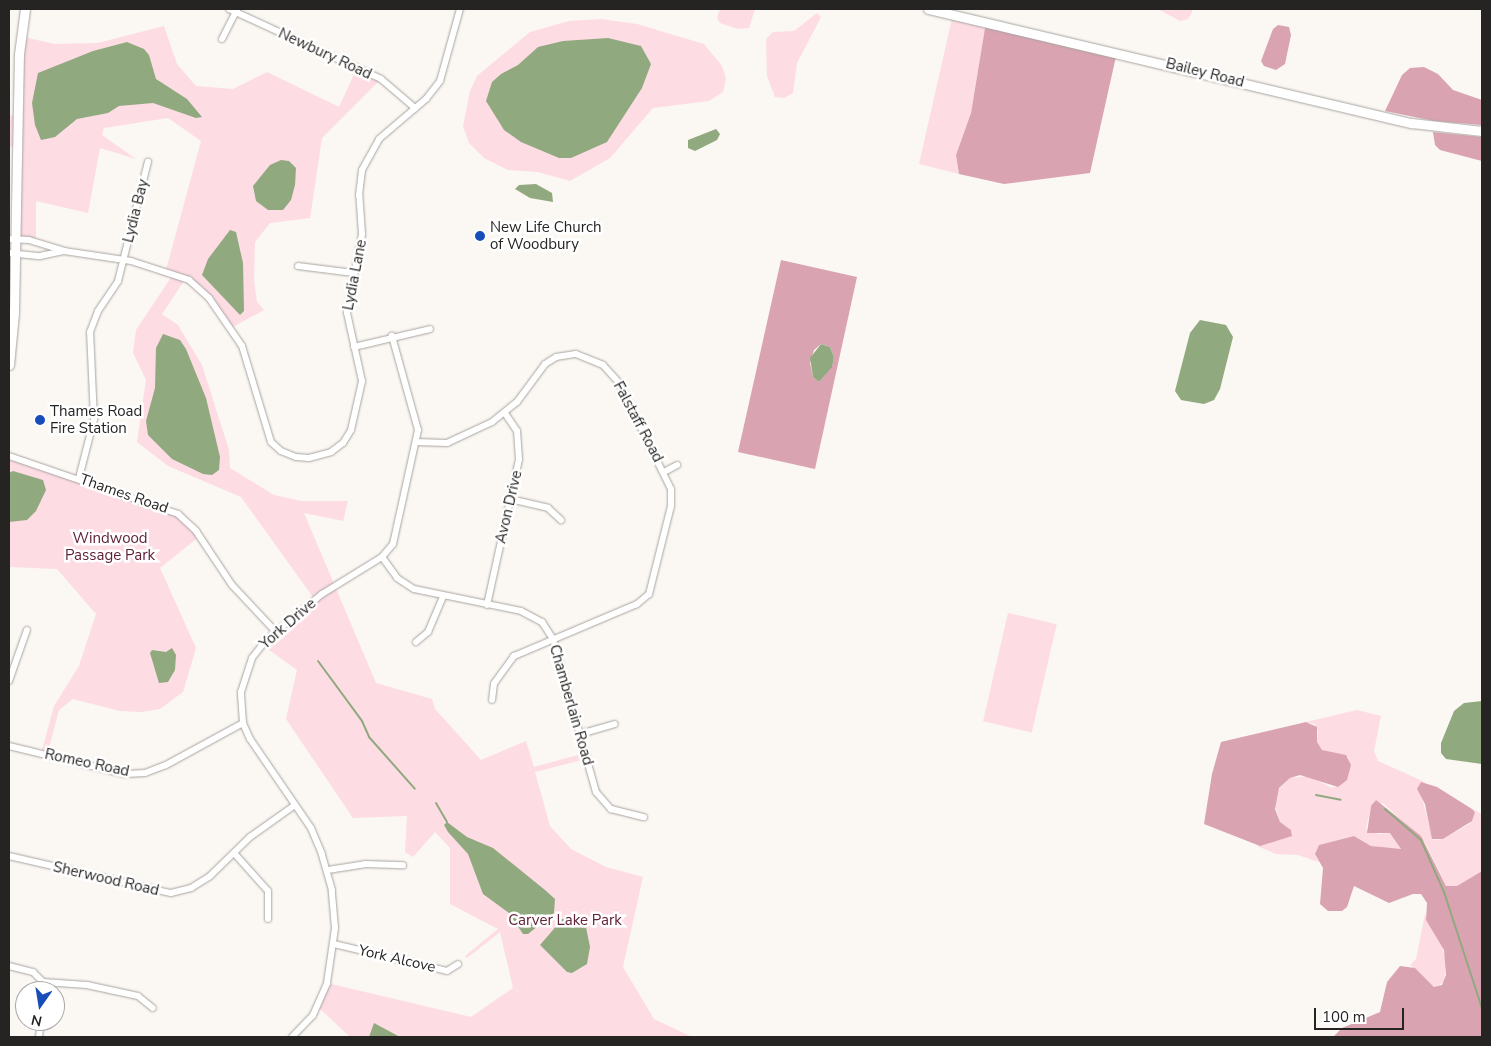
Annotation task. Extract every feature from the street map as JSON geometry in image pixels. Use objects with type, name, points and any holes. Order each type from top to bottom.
[{"type":"main road","points":[[9,365],[14,330],[12,239],[19,54],[25,9]]},
{"type":"main road","name":"Bailey Road","points":[[928,9],[1402,120],[1482,131]]},
{"type":"street","name":"Lydia Lane","points":[[12,239],[64,251],[124,259],[178,274],[209,298],[247,358],[268,437],[288,455],[304,458],[325,454],[338,448],[348,436],[362,378],[347,311],[363,231],[359,192],[363,167],[378,139],[434,90],[443,74],[460,9]]},
{"type":"street","name":"Newbury Road","points":[[234,10],[381,79],[415,108]]},
{"type":"street","points":[[222,39],[234,10]]},
{"type":"street","name":"Lydia Bay","points":[[79,478],[90,445],[94,419],[90,332],[98,311],[116,286],[148,162]]},
{"type":"street","name":"Lydia Lane","points":[[12,254],[40,256],[64,251]]},
{"type":"street","points":[[298,266],[354,273]]},
{"type":"street","points":[[354,347],[392,336],[430,329]]},
{"type":"street","name":"York Drive","points":[[292,1037],[320,1005],[334,944],[335,911],[328,870],[317,841],[295,805],[254,748],[243,723],[241,692],[246,670],[259,648],[322,594],[382,557],[395,536],[416,442],[417,421],[392,336]]},
{"type":"street","name":"Falstaff Road","points":[[416,442],[438,443],[455,440],[505,413],[550,360],[569,354],[590,358],[603,365],[619,383],[671,489],[671,506],[649,594],[637,604],[520,654],[507,664],[494,684],[492,700]]},
{"type":"street","name":"Avon Drive","points":[[487,605],[510,500],[520,440],[505,413]]},
{"type":"street","name":"Thames Road","points":[[9,456],[166,507],[186,520],[232,585],[276,632]]},
{"type":"street","points":[[664,472],[677,465]]},
{"type":"street","points":[[510,500],[548,508],[561,520]]},
{"type":"street","name":"Chamberlain Road","points":[[382,557],[404,583],[442,596],[530,614],[542,622],[553,640],[593,784],[601,801],[617,811],[644,817]]},
{"type":"street","points":[[416,642],[428,632],[442,596]]},
{"type":"street","points":[[9,681],[27,630]]},
{"type":"street","name":"Romeo Road","points":[[9,746],[125,774],[144,773],[166,765],[243,723]]},
{"type":"street","points":[[580,734],[616,724]]},
{"type":"street","name":"Sherwood Road","points":[[9,856],[171,893],[205,879],[234,852],[295,805]]},
{"type":"street","points":[[234,852],[268,891],[268,919]]},
{"type":"street","points":[[328,870],[365,864],[403,865]]},
{"type":"street","name":"York Alcove","points":[[334,944],[447,971],[458,964]]},
{"type":"street","points":[[9,966],[33,972],[42,981]]},
{"type":"street","points":[[65,983],[88,985],[138,996],[153,1008]]},
{"type":"green space","points":[[720,9],[755,9],[749,28],[738,29],[720,23],[717,18]]},
{"type":"green space","points":[[1158,9],[1192,9],[1192,12],[1188,19],[1180,21]]},
{"type":"green space","points":[[817,13],[821,17],[797,63],[793,93],[784,98],[775,97],[767,76],[766,39],[773,32],[794,31]]},
{"type":"green space","points":[[953,14],[986,22],[971,113],[956,155],[959,174],[919,164]]},
{"type":"green space","points":[[601,19],[637,24],[704,44],[722,66],[726,78],[723,92],[709,101],[653,108],[610,158],[570,181],[538,172],[508,170],[484,158],[469,143],[463,126],[470,91],[477,76],[530,32],[569,21]]},
{"type":"green space","name":"Carver Lake Park","points":[[164,26],[177,64],[196,86],[233,89],[267,72],[339,107],[357,68],[381,79],[322,138],[310,218],[270,223],[255,242],[254,280],[257,302],[264,310],[231,328],[211,301],[186,278],[162,314],[178,325],[202,365],[229,450],[230,468],[274,495],[301,501],[348,501],[343,521],[304,513],[376,683],[432,699],[435,709],[481,760],[526,741],[534,767],[585,753],[586,759],[535,772],[550,826],[571,849],[606,867],[643,877],[623,967],[654,1019],[692,1037],[350,1037],[318,1007],[327,983],[471,1017],[513,988],[500,932],[467,958],[465,956],[498,929],[450,904],[450,848],[435,832],[413,857],[405,852],[407,816],[353,818],[286,719],[297,670],[262,645],[315,600],[241,497],[168,466],[137,442],[146,380],[133,353],[136,330],[174,273],[166,270],[201,141],[168,118],[104,128],[102,135],[136,159],[100,148],[88,213],[36,201],[36,242],[15,239],[18,148],[9,146],[9,115],[18,117],[20,36],[54,44],[98,43]]},
{"type":"green space","name":"Windwood Passage Park","points":[[9,456],[169,509],[200,536],[160,568],[196,648],[183,692],[160,709],[142,712],[120,711],[73,699],[59,710],[47,756],[41,754],[54,706],[79,666],[96,614],[57,569],[9,567]]},
{"type":"green space","points":[[1008,613],[1057,624],[1032,732],[983,721]]},
{"type":"green space","points":[[1357,710],[1381,716],[1374,751],[1378,761],[1427,783],[1423,782],[1422,798],[1433,840],[1443,839],[1469,824],[1475,812],[1472,809],[1482,814],[1482,871],[1457,886],[1447,887],[1425,842],[1383,803],[1371,806],[1366,829],[1379,834],[1392,833],[1401,846],[1400,851],[1371,846],[1354,836],[1319,845],[1315,854],[1319,862],[1298,855],[1276,854],[1257,846],[1292,835],[1291,830],[1280,822],[1274,802],[1279,789],[1290,778],[1309,776],[1330,787],[1338,787],[1349,758],[1322,751],[1317,742],[1318,731],[1314,724],[1306,722]]},
{"type":"green space","points":[[1425,914],[1441,942],[1446,962],[1444,981],[1436,988],[1410,965],[1416,959]]},
{"type":"shaded area","points":[[986,22],[1117,52],[1090,173],[1004,184],[959,174],[956,155],[971,113]]},
{"type":"shaded area","points":[[1278,25],[1289,27],[1291,35],[1285,64],[1276,70],[1264,66],[1261,61],[1273,29]]},
{"type":"shaded area","points":[[608,38],[641,46],[651,64],[642,88],[607,142],[571,158],[559,158],[521,142],[504,130],[486,101],[492,82],[501,74],[518,65],[538,47],[563,41]]},
{"type":"shaded area","points":[[127,42],[144,49],[149,55],[156,79],[187,99],[202,117],[196,118],[153,103],[119,106],[108,113],[77,119],[55,137],[41,140],[35,125],[32,103],[38,73],[93,51]]},
{"type":"shaded area","points":[[1424,67],[1438,74],[1453,90],[1482,100],[1482,125],[1434,121],[1385,111],[1402,75],[1410,68]]},
{"type":"shaded area","points":[[716,129],[720,134],[717,140],[695,151],[688,148],[688,140]]},
{"type":"shaded area","points":[[1433,132],[1482,137],[1482,161],[1440,150],[1435,145]]},
{"type":"shaded area","points":[[281,160],[289,161],[296,168],[295,185],[291,200],[283,210],[268,210],[256,201],[253,186],[270,165]]},
{"type":"shaded area","points":[[536,184],[552,193],[553,202],[530,198],[515,189],[519,185]]},
{"type":"shaded area","points":[[230,230],[236,232],[243,263],[244,311],[240,315],[202,275],[208,259]]},
{"type":"shaded area","points":[[781,260],[857,277],[815,469],[738,452]],"holes":[[[821,344],[830,347],[834,357],[832,366],[819,382],[813,377],[810,363],[814,350]]]},
{"type":"shaded area","points":[[1200,320],[1226,325],[1233,337],[1220,389],[1214,400],[1204,404],[1181,400],[1175,391],[1190,333]]},
{"type":"shaded area","points":[[163,334],[180,340],[186,349],[206,398],[220,457],[219,470],[212,475],[203,474],[172,459],[148,435],[146,421],[155,388],[156,348]]},
{"type":"shaded area","points":[[821,344],[830,347],[834,357],[832,367],[819,382],[813,377],[810,358]]},
{"type":"shaded area","points":[[13,471],[43,480],[46,490],[36,511],[27,520],[9,522],[9,473]]},
{"type":"shaded area","points":[[172,648],[176,655],[175,670],[168,682],[159,683],[150,653],[152,650],[166,652]]},
{"type":"shaded area","points":[[1482,701],[1482,764],[1446,759],[1441,753],[1441,743],[1454,711],[1464,703]]},
{"type":"shaded area","points":[[1306,722],[1317,727],[1317,742],[1322,750],[1346,755],[1351,765],[1347,780],[1338,787],[1300,775],[1290,778],[1279,788],[1275,809],[1280,822],[1291,830],[1292,836],[1260,846],[1204,824],[1212,774],[1221,742]]},
{"type":"shaded area","points":[[1421,782],[1437,787],[1472,809],[1475,812],[1472,821],[1443,839],[1432,839],[1425,804],[1417,789]]},
{"type":"shaded area","points":[[1376,800],[1421,836],[1446,886],[1457,886],[1482,871],[1482,1037],[1333,1037],[1342,1028],[1380,1012],[1387,982],[1400,966],[1415,968],[1434,987],[1442,985],[1446,975],[1444,950],[1426,920],[1427,903],[1421,894],[1413,894],[1389,903],[1354,886],[1347,907],[1342,911],[1328,911],[1320,904],[1323,868],[1315,854],[1319,845],[1354,836],[1371,846],[1401,849],[1390,833],[1367,833],[1371,806]]},
{"type":"shaded area","points":[[447,822],[467,837],[493,848],[545,890],[555,899],[554,913],[528,934],[523,934],[509,913],[483,894],[468,854],[448,832],[444,825]]},
{"type":"shaded area","points":[[565,916],[579,920],[586,927],[590,947],[587,964],[572,973],[567,972],[540,945]]},
{"type":"shaded area","points":[[374,1023],[400,1037],[369,1037]]},
{"type":"waterway","points":[[318,661],[362,721],[369,737],[415,789]]},
{"type":"waterway","points":[[1316,795],[1341,800]]},
{"type":"waterway","points":[[436,803],[447,822]]},
{"type":"waterway","points":[[1385,809],[1421,840],[1444,892],[1482,1008]]},
{"type":"place","name":"New Life Church of Woodbury","points":[[480,236]]},
{"type":"place","name":"Thames Road Fire Station","points":[[40,420]]}]
